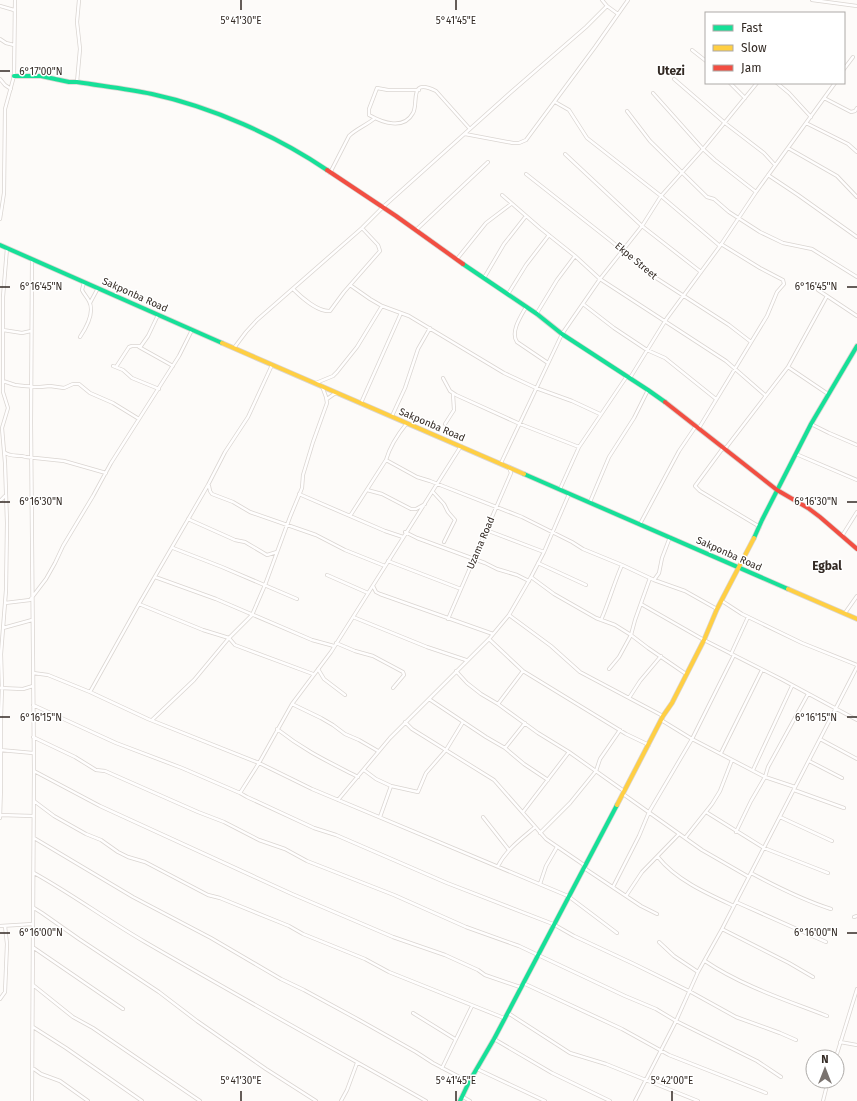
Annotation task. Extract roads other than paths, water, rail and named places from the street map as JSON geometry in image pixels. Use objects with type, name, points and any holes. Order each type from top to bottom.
[{"type":"street","points":[[0,219],[4,193],[5,109],[14,76],[15,0]]},
{"type":"street","points":[[77,82],[79,61],[77,22],[79,0]]},
{"type":"street","points":[[602,0],[607,6],[618,14]]},
{"type":"street","points":[[464,134],[513,143],[523,142],[555,102],[628,0]]},
{"type":"street","points":[[812,0],[857,6]]},
{"type":"street","points":[[0,6],[14,10]]},
{"type":"street","points":[[234,348],[250,327],[362,228],[383,207],[464,134],[586,27],[607,6]]},
{"type":"street","points":[[0,39],[14,45]]},
{"type":"street","points":[[692,50],[705,60]]},
{"type":"street","points":[[845,69],[853,57]]},
{"type":"street","points":[[14,76],[41,76],[68,82],[77,82],[152,94],[243,124],[303,154],[383,207],[537,314],[562,334],[648,390],[698,427],[777,490],[808,508],[857,549]]},
{"type":"street","points":[[0,79],[11,89]]},
{"type":"street","points":[[674,79],[725,123],[764,153],[775,165]]},
{"type":"street","points":[[731,84],[744,98]]},
{"type":"street","points":[[501,463],[562,334],[600,279],[642,226],[661,196],[703,149],[757,84]]},
{"type":"street","points":[[778,84],[789,93],[811,117]]},
{"type":"street","points":[[560,489],[579,448],[600,414],[628,377],[664,322],[684,297],[721,245],[756,192],[833,84]]},
{"type":"street","points":[[419,90],[415,96],[415,109],[406,122],[394,124],[369,115],[368,112],[377,88],[388,90],[419,90],[425,87],[436,91],[470,129]]},
{"type":"street","points":[[653,93],[703,149],[756,192]]},
{"type":"street","points":[[824,98],[851,112],[855,111],[857,108]]},
{"type":"street","points":[[555,102],[569,110],[588,138],[721,245],[784,281],[783,286],[777,292],[767,316],[716,399],[698,427],[679,451],[640,524]]},
{"type":"street","points":[[627,111],[650,141],[682,171],[702,193],[720,203],[729,212],[774,239],[812,249],[857,277]]},
{"type":"street","points":[[330,173],[349,136],[354,131],[375,118]]},
{"type":"street","points":[[0,119],[4,120]]},
{"type":"street","points":[[806,123],[848,144],[857,152]]},
{"type":"street","points":[[788,148],[836,176],[857,197]]},
{"type":"street","points":[[0,152],[5,153]]},
{"type":"street","points":[[565,154],[642,226],[701,272]]},
{"type":"street","points":[[416,230],[488,162]]},
{"type":"street","name":"Ekpe Street","points":[[526,174],[611,240],[653,276],[684,297],[715,315],[751,342]]},
{"type":"street","points":[[768,175],[857,237]]},
{"type":"street","points":[[0,191],[4,193]]},
{"type":"street","points":[[502,195],[600,279],[715,354],[766,395]]},
{"type":"street","points":[[457,259],[486,223],[511,204]]},
{"type":"street","points":[[484,278],[504,244],[526,216]]},
{"type":"street","points":[[293,289],[306,301],[328,312],[333,308],[350,285],[380,251],[378,245],[362,228]]},
{"type":"street","points":[[508,295],[526,265],[549,235]]},
{"type":"street","name":"Sakponba Road","points":[[0,245],[857,619]]},
{"type":"street","points":[[7,248],[2,296],[2,392],[8,408],[1,428],[4,452],[7,523],[0,717],[0,817],[33,816]]},
{"type":"street","points":[[537,314],[557,280],[575,256]]},
{"type":"street","points":[[32,259],[31,417],[32,620],[34,673],[32,1099],[36,1101]]},
{"type":"street","points":[[84,281],[82,290],[90,303]]},
{"type":"street","points":[[350,285],[362,295],[382,306],[409,316],[504,373],[536,388],[572,401],[600,414]]},
{"type":"street","points":[[80,337],[86,327],[89,317],[90,303],[98,288]]},
{"type":"street","points":[[818,290],[857,316]]},
{"type":"street","points":[[760,527],[700,491],[695,486],[788,367],[827,296]]},
{"type":"street","points":[[583,304],[614,328],[647,350],[665,358],[716,399]]},
{"type":"street","points":[[316,383],[333,376],[337,372],[357,347],[382,306]]},
{"type":"street","points":[[526,307],[517,326],[515,339],[548,363]]},
{"type":"street","points":[[361,403],[401,313]]},
{"type":"street","points":[[139,346],[148,336],[158,314]]},
{"type":"street","points":[[2,328],[22,333],[32,331]]},
{"type":"street","points":[[392,416],[405,388],[418,349],[430,328]]},
{"type":"street","points":[[5,604],[27,601],[32,598],[46,579],[63,546],[138,419],[173,366],[192,330]]},
{"type":"street","points":[[159,389],[132,378],[115,366],[129,347],[139,346],[173,366]]},
{"type":"street","points":[[470,1101],[462,1099],[469,1082],[508,1013],[537,954],[662,718],[672,703],[704,640],[717,609],[740,567],[811,424],[828,394],[855,353],[857,346]]},
{"type":"street","points":[[90,692],[139,604],[173,548],[225,452],[248,417],[272,364]]},
{"type":"street","points":[[788,367],[828,394]]},
{"type":"street","points":[[443,378],[453,394],[454,410],[445,424]]},
{"type":"street","points":[[3,380],[15,385],[32,387],[50,386],[64,388],[73,384],[79,384],[90,393],[113,404],[138,419]]},
{"type":"street","points":[[322,386],[327,400]]},
{"type":"street","points":[[590,502],[609,457],[634,418],[648,390]]},
{"type":"street","points":[[152,720],[194,680],[252,615],[265,584],[286,525],[302,488],[303,475],[327,400],[337,394]]},
{"type":"street","points":[[453,394],[579,448]]},
{"type":"street","points":[[350,516],[386,460],[391,446],[407,423]]},
{"type":"street","points":[[811,424],[857,445]]},
{"type":"street","points":[[240,793],[259,763],[292,704],[353,617],[406,532],[438,485],[461,446]]},
{"type":"street","points":[[4,452],[10,455],[22,455],[26,457],[64,461],[106,473]]},
{"type":"street","points":[[796,454],[857,480]]},
{"type":"street","points":[[386,460],[417,478],[522,517],[572,542],[582,549],[654,580],[685,591],[717,609]]},
{"type":"street","name":"Uzama Road","points":[[448,619],[511,473],[508,467]]},
{"type":"street","points":[[208,485],[212,494],[233,502],[250,512],[316,535],[345,550],[385,566]]},
{"type":"street","points":[[367,490],[382,494],[411,509],[416,509],[425,504]]},
{"type":"street","points":[[433,492],[444,504],[448,512],[455,520],[444,542]]},
{"type":"street","points":[[338,800],[378,751],[466,660],[489,639],[509,615],[544,552],[569,493]]},
{"type":"street","points":[[299,494],[403,537]]},
{"type":"street","points":[[0,501],[6,496]]},
{"type":"street","points":[[842,537],[857,512]]},
{"type":"street","points":[[188,519],[235,540],[245,542],[267,555],[277,552]]},
{"type":"street","points":[[486,530],[544,552]]},
{"type":"street","points":[[406,532],[417,538],[517,575],[529,581]]},
{"type":"street","points":[[654,580],[659,573],[662,558],[670,537]]},
{"type":"street","points":[[173,548],[265,584],[297,599]]},
{"type":"street","points":[[388,561],[461,589]]},
{"type":"street","points":[[538,563],[586,585]]},
{"type":"street","points":[[601,620],[622,565]]},
{"type":"street","points":[[327,575],[368,593]]},
{"type":"street","points":[[155,577],[216,599],[312,640],[335,644],[373,656],[404,672],[404,675],[393,688]]},
{"type":"street","points":[[531,577],[554,594],[631,635],[687,674]]},
{"type":"street","points":[[609,669],[619,657],[631,635],[650,578]]},
{"type":"street","points":[[372,586],[374,590],[380,594],[493,634]]},
{"type":"street","points":[[844,614],[857,596]]},
{"type":"street","points":[[635,1101],[676,1021],[698,972],[795,789],[857,666],[802,643],[738,612],[721,601]]},
{"type":"street","points":[[139,604],[202,630],[230,638],[232,643],[313,674]]},
{"type":"street","points":[[641,604],[704,640],[857,720]]},
{"type":"street","points":[[509,615],[551,646],[580,672],[629,698],[662,718],[692,739],[765,777],[844,808]]},
{"type":"street","points":[[353,617],[428,647],[466,660]]},
{"type":"street","points":[[614,887],[649,812],[692,739],[733,655],[748,617]]},
{"type":"street","points":[[3,628],[32,620]]},
{"type":"street","points":[[489,639],[523,671],[620,730],[649,744]]},
{"type":"street","points":[[629,698],[640,681],[661,656]]},
{"type":"street","points":[[318,668],[324,679],[346,695]]},
{"type":"street","points":[[721,753],[762,670]]},
{"type":"street","points":[[456,671],[467,683],[481,694],[498,704],[538,733],[570,752],[679,834],[702,850],[749,877]]},
{"type":"street","points":[[498,704],[523,671]]},
{"type":"street","points":[[34,673],[48,675],[90,692],[152,720],[259,763],[312,789],[568,896],[617,933]]},
{"type":"street","points":[[1,688],[23,690],[34,686]]},
{"type":"street","points":[[753,770],[792,686]]},
{"type":"street","points":[[736,832],[765,777],[768,767],[808,694]]},
{"type":"street","points":[[429,699],[505,748],[524,764],[548,780]]},
{"type":"street","points":[[292,704],[333,724],[345,734],[378,751]]},
{"type":"street","points":[[33,705],[116,743],[182,768],[240,793],[314,828],[336,835],[447,883],[553,924],[574,936],[689,991],[736,1017],[796,1040]]},
{"type":"street","points":[[405,722],[412,729],[494,780],[523,812],[535,828],[557,847],[640,906],[657,914]]},
{"type":"street","points":[[364,770],[376,779],[391,786],[418,792],[426,774],[446,750],[463,722]]},
{"type":"street","points":[[505,748],[525,723]]},
{"type":"street","points":[[277,729],[314,755],[358,776]]},
{"type":"street","points":[[540,833],[570,803],[596,771],[600,759],[620,730]]},
{"type":"street","points":[[33,737],[75,757],[96,770],[105,771],[224,822],[259,840],[537,954],[656,1009],[676,1021],[757,1061],[781,1077]]},
{"type":"street","points":[[820,740],[857,759]]},
{"type":"street","points":[[0,750],[33,753]]},
{"type":"street","points":[[523,812],[570,752]]},
{"type":"street","points":[[685,838],[706,812],[720,791],[732,760]]},
{"type":"street","points":[[808,761],[842,778]]},
{"type":"street","points":[[34,771],[100,806],[286,891],[393,937],[445,955],[478,970],[485,975],[522,985],[622,1028],[661,1050],[706,1070],[766,1093]]},
{"type":"street","points":[[380,817],[391,786]]},
{"type":"street","points":[[34,801],[54,816],[86,834],[101,840],[118,852],[145,862],[208,895],[220,898],[289,926],[303,934],[365,959],[389,972],[505,1018]]},
{"type":"street","points":[[706,812],[764,848],[828,872]]},
{"type":"street","points":[[483,817],[509,850]]},
{"type":"street","points":[[780,817],[832,841]]},
{"type":"street","points":[[498,866],[502,858],[509,850],[535,828]]},
{"type":"street","points":[[626,896],[642,872],[679,834]]},
{"type":"street","points":[[34,837],[133,897],[211,938],[281,979],[361,1021],[469,1082]]},
{"type":"street","points":[[540,884],[546,866],[557,847]]},
{"type":"street","points":[[658,857],[669,869],[693,885],[734,906]]},
{"type":"street","points":[[34,873],[53,883],[130,934],[426,1101]]},
{"type":"street","points":[[751,873],[812,903],[831,909]]},
{"type":"street","points":[[736,902],[826,942]]},
{"type":"street","points":[[34,908],[159,992],[197,1021],[266,1069],[316,1101]]},
{"type":"street","points":[[0,926],[33,924]]},
{"type":"street","points":[[0,999],[5,992],[7,944],[5,926]]},
{"type":"street","points":[[722,929],[813,977]]},
{"type":"street","points":[[659,942],[674,956],[698,972]]},
{"type":"street","points":[[33,948],[123,1009]]},
{"type":"street","points":[[705,961],[736,980],[827,1016]]},
{"type":"street","points":[[33,985],[73,1017],[93,1028],[200,1101]]},
{"type":"street","points":[[838,1049],[857,989]]},
{"type":"street","points":[[442,1068],[472,1006]]},
{"type":"street","points":[[413,1013],[455,1039]]},
{"type":"street","points":[[508,1013],[570,1053],[606,1064],[698,1101]]},
{"type":"street","points":[[33,1027],[142,1101]]},
{"type":"street","points":[[494,1039],[552,1073],[610,1101]]},
{"type":"street","points":[[840,1042],[857,1045]]},
{"type":"street","points":[[341,1101],[347,1090],[357,1063]]},
{"type":"street","points":[[33,1068],[41,1074],[60,1081],[88,1101]]},
{"type":"street","points":[[477,1069],[543,1101]]},
{"type":"street","points":[[823,1101],[826,1089]]},
{"type":"district","name":"Utezi","points":[[671,71]]},
{"type":"district","name":"Egbal","points":[[827,566]]}]
